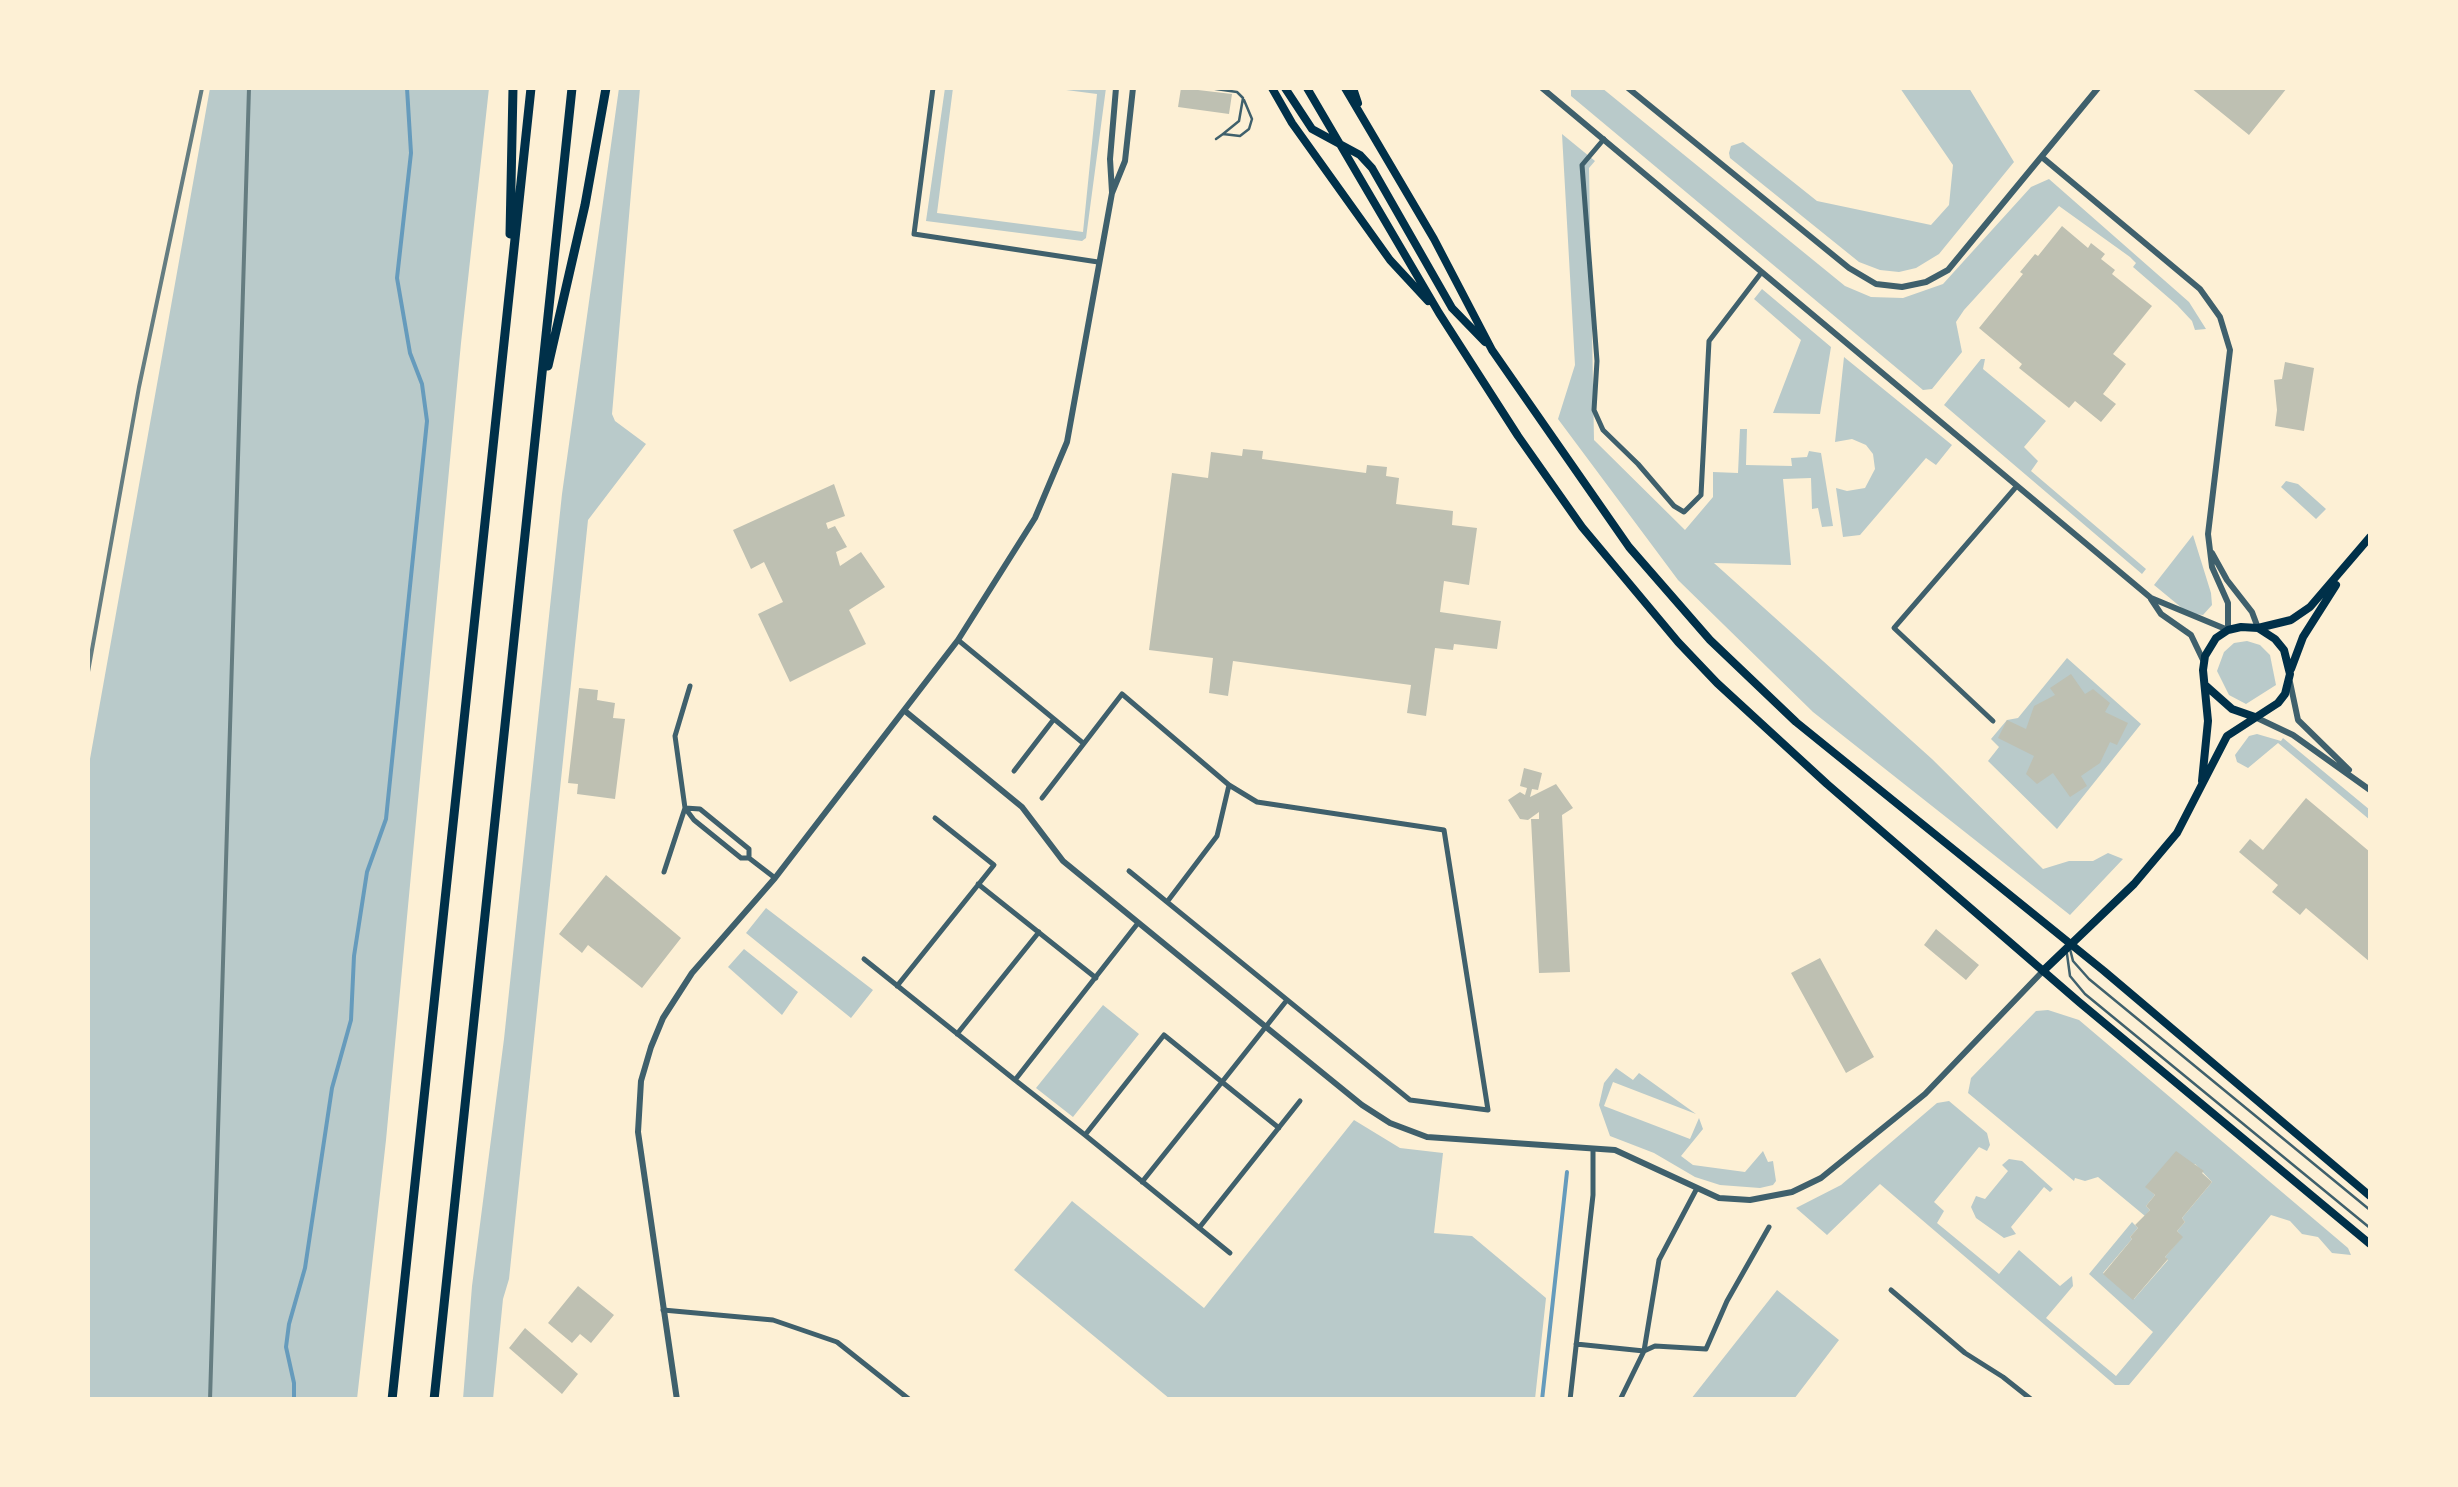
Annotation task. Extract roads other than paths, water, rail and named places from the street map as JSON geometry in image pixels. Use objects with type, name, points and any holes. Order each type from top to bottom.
[{"type":"highway","points":[[508,301],[513,88]]},
{"type":"highway","points":[[392,1400],[530,88]]},
{"type":"highway","points":[[434,1400],[572,88]]},
{"type":"highway","points":[[539,408],[585,205],[606,88]]},
{"type":"main road","points":[[1272,88],[1292,123],[1390,260],[1439,312]]},
{"type":"main road","points":[[1285,88],[1306,123],[1360,156],[1372,168],[1452,308],[1492,350]]},
{"type":"main road","points":[[1307,88],[1439,312],[1582,527],[1678,642],[1776,739],[2043,971],[2370,1244]]},
{"type":"main road","points":[[1345,88],[1425,223],[1492,350],[1608,518],[1710,640],[1796,722],[2070,943],[2370,1196]]},
{"type":"main road","points":[[1354,88],[1363,117]]},
{"type":"main road","points":[[2043,971],[2134,884],[2177,833],[2226,736],[2278,703],[2303,637],[2340,576],[2370,537]]},
{"type":"main road","points":[[2202,781],[2208,721],[2204,662],[2212,644],[2228,630],[2258,628],[2303,613],[2340,576]]},
{"type":"main road","points":[[2258,628],[2280,644],[2290,678]]},
{"type":"main road","points":[[2205,685],[2232,710],[2255,716]]},
{"type":"street","points":[[933,88],[914,234],[1098,262]]},
{"type":"street","points":[[1112,193],[1110,159],[1116,88]]},
{"type":"street","points":[[677,1400],[638,1132],[641,1082],[663,1018],[692,973],[774,878],[958,640],[1035,518],[1067,442],[1112,193],[1126,161],[1134,88]]},
{"type":"street","points":[[1542,88],[1553,91],[1604,139],[2151,598],[2228,630],[2228,603],[2212,568],[2208,523],[2230,350],[2220,318],[2200,290],[2043,158]]},
{"type":"street","points":[[1628,88],[1849,268],[1876,284],[1902,287],[1926,282],[1948,270],[2098,88]]},
{"type":"street","points":[[1604,139],[1582,165],[1597,362],[1594,410],[1603,430],[1684,512],[1700,495],[1708,341],[1763,271]]},
{"type":"street","points":[[1993,721],[1894,628],[2016,488]]},
{"type":"street","points":[[2210,548],[2227,580],[2252,612],[2258,628]]},
{"type":"street","points":[[2151,598],[2161,614],[2191,636],[2204,662]]},
{"type":"street","points":[[958,640],[1083,743]]},
{"type":"street","points":[[2290,678],[2298,720],[2370,790]]},
{"type":"street","points":[[664,872],[685,808],[675,736],[690,686]]},
{"type":"street","points":[[1042,798],[1122,694],[1229,785],[1257,802],[1444,830],[1488,1110],[1410,1100],[1130,871]]},
{"type":"street","points":[[904,710],[1022,806],[1063,862],[1362,1105],[1410,1132],[1444,1139],[1592,1146],[1638,1158],[1696,1190],[1719,1198],[1766,1198],[1792,1192],[1821,1178],[1924,1094],[2043,971]]},
{"type":"street","points":[[2255,716],[2293,735],[2353,775]]},
{"type":"street","points":[[1014,770],[1054,720]]},
{"type":"street","points":[[1167,902],[1217,836],[1229,785]]},
{"type":"street","points":[[685,808],[741,858],[749,858],[774,878]]},
{"type":"street","points":[[685,808],[700,809],[749,849],[749,858]]},
{"type":"street","points":[[897,986],[994,864],[935,818]]},
{"type":"street","points":[[978,884],[1096,978]]},
{"type":"street","points":[[1015,1080],[1138,923]]},
{"type":"street","points":[[957,1034],[1039,932]]},
{"type":"street","points":[[864,959],[1230,1254]]},
{"type":"street","points":[[1142,1182],[1287,1000]]},
{"type":"street","points":[[1085,1135],[1164,1035],[1279,1128]]},
{"type":"street","points":[[1199,1228],[1300,1101]]},
{"type":"street","points":[[1570,1400],[1594,1195],[1592,1146]]},
{"type":"street","points":[[1620,1400],[1644,1351],[1659,1260],[1696,1190]]},
{"type":"street","points":[[1576,1344],[1644,1351],[1654,1346],[1706,1350],[1727,1301],[1769,1227]]},
{"type":"street","points":[[1891,1290],[1965,1354],[2032,1400]]},
{"type":"street","points":[[663,1310],[773,1320],[836,1342],[910,1400]]},
{"type":"street","points":[[2117,1400],[2132,1399]]},
{"type":"lane","points":[[1209,88],[1237,92],[1251,115],[1251,124],[1240,136],[1223,134]]},
{"type":"lane","points":[[1216,139],[1239,121],[1243,98]]},
{"type":"lane","points":[[2070,943],[2073,961],[2089,978],[2370,1210]]},
{"type":"lane","points":[[2070,943],[2067,964],[2077,986],[2370,1228]]},
{"type":"waterway","points":[[294,1400],[286,1347],[289,1324],[305,1268],[332,1088],[351,1020],[354,956],[367,872],[386,819],[427,421],[397,278],[411,153],[407,88]]},
{"type":"waterway","points":[[1542,1400],[1567,1172]]},
{"type":"railway","points":[[88,672],[139,387],[202,88]]},
{"type":"railway","points":[[210,1400],[249,88]]}]
